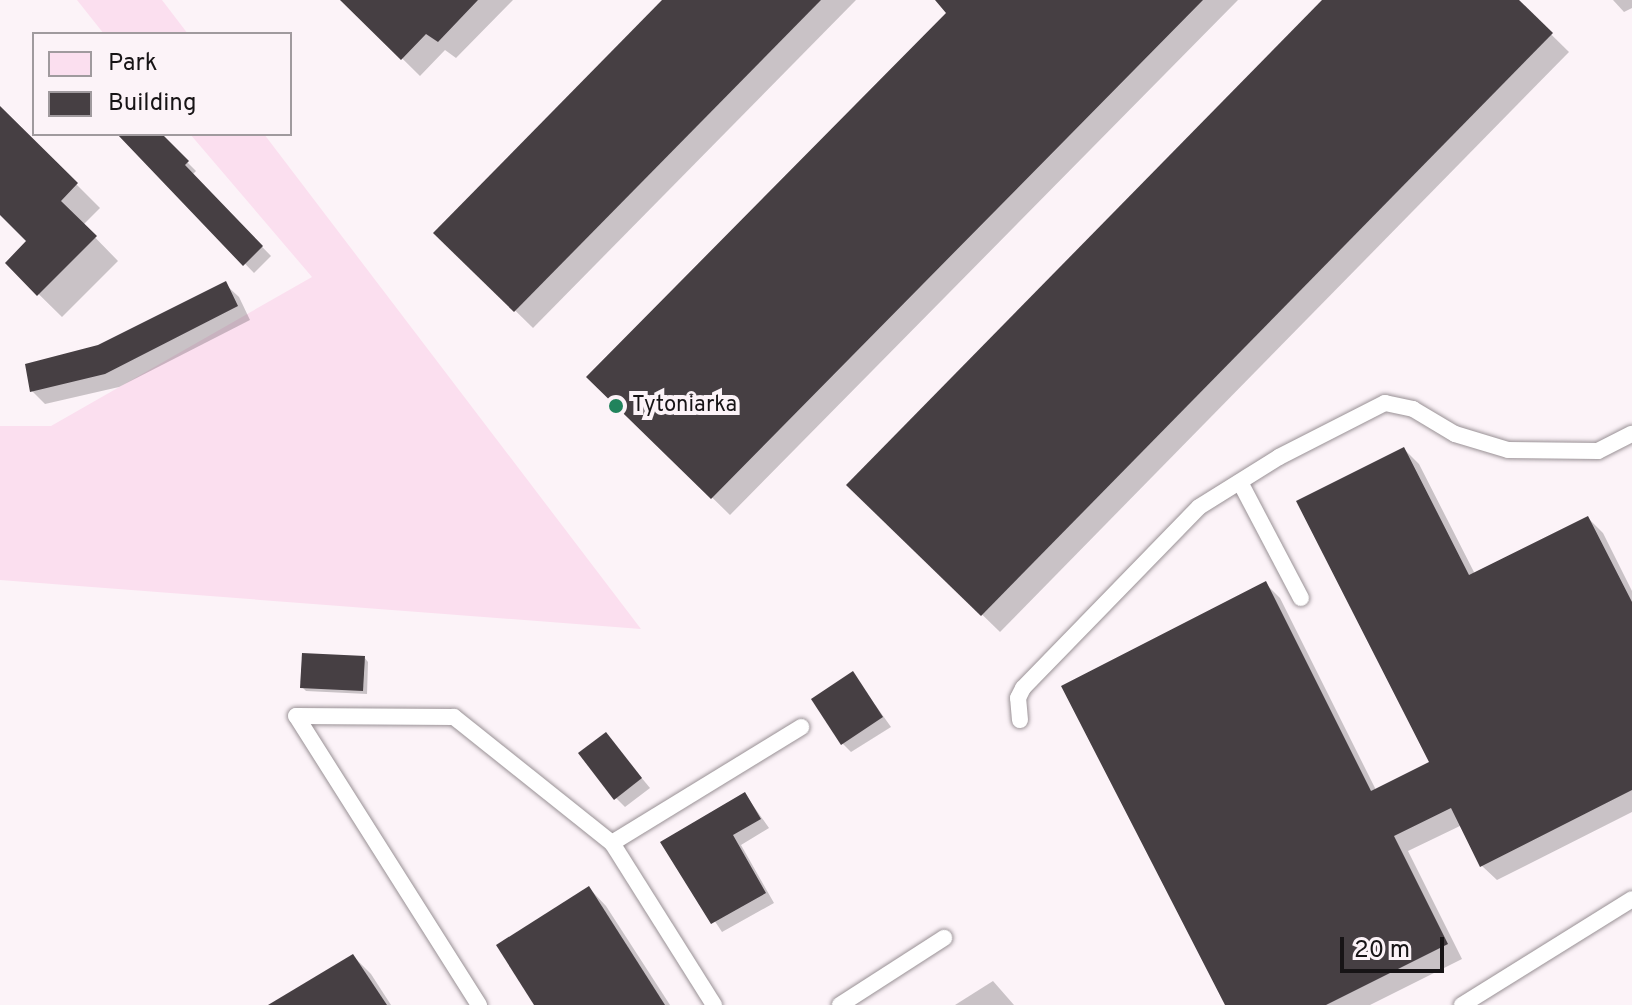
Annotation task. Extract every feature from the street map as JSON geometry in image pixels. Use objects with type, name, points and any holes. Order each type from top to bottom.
[{"type":"lane","points":[[1020,720],[1018,698],[1023,688],[1199,507],[1279,457],[1385,403],[1413,409],[1455,434],[1508,450],[1598,451],[1632,434]]},
{"type":"lane","points":[[1240,482],[1301,598]]},
{"type":"lane","points":[[479,1005],[296,716],[454,717],[612,843],[714,1005]]},
{"type":"lane","points":[[612,843],[801,727]]},
{"type":"lane","points":[[1462,1005],[1632,899]]},
{"type":"lane","points":[[840,1005],[944,938]]},
{"type":"green space","points":[[77,0],[162,0],[186,32],[102,32]]},
{"type":"green space","points":[[192,136],[266,136],[641,629],[0,580],[0,426],[51,426],[312,277]]},
{"type":"building","points":[[340,0],[478,0],[438,42],[426,34],[401,60]]},
{"type":"building","points":[[662,0],[821,0],[514,312],[433,233]]},
{"type":"building","points":[[935,0],[1203,0],[711,499],[586,377],[946,13]]},
{"type":"building","points":[[1322,0],[1519,0],[1553,33],[981,616],[846,485]]},
{"type":"building","points":[[0,106],[78,183],[61,201],[97,236],[37,296],[5,263],[26,241],[0,215]]},
{"type":"building","points":[[119,136],[164,136],[189,161],[185,165],[263,246],[243,266]]},
{"type":"building","points":[[226,281],[238,306],[105,374],[30,392],[25,364],[98,345]]},
{"type":"building","points":[[1404,447],[1469,575],[1588,516],[1632,602],[1632,790],[1480,867],[1451,808],[1394,836],[1448,944],[1326,1005],[1225,1005],[1061,686],[1266,581],[1371,791],[1429,762],[1296,501]]},
{"type":"building","points":[[302,653],[365,656],[363,691],[300,688]]},
{"type":"building","points":[[853,671],[883,717],[841,745],[811,699]]},
{"type":"building","points":[[606,732],[642,778],[614,800],[578,753]]},
{"type":"building","points":[[745,792],[761,819],[733,835],[766,893],[711,924],[660,842]]},
{"type":"building","points":[[589,886],[665,1005],[534,1005],[496,945]]},
{"type":"building","points":[[353,954],[387,1005],[268,1005]]},
{"type":"place","name":"Tytoniarka","points":[[616,406]]}]
